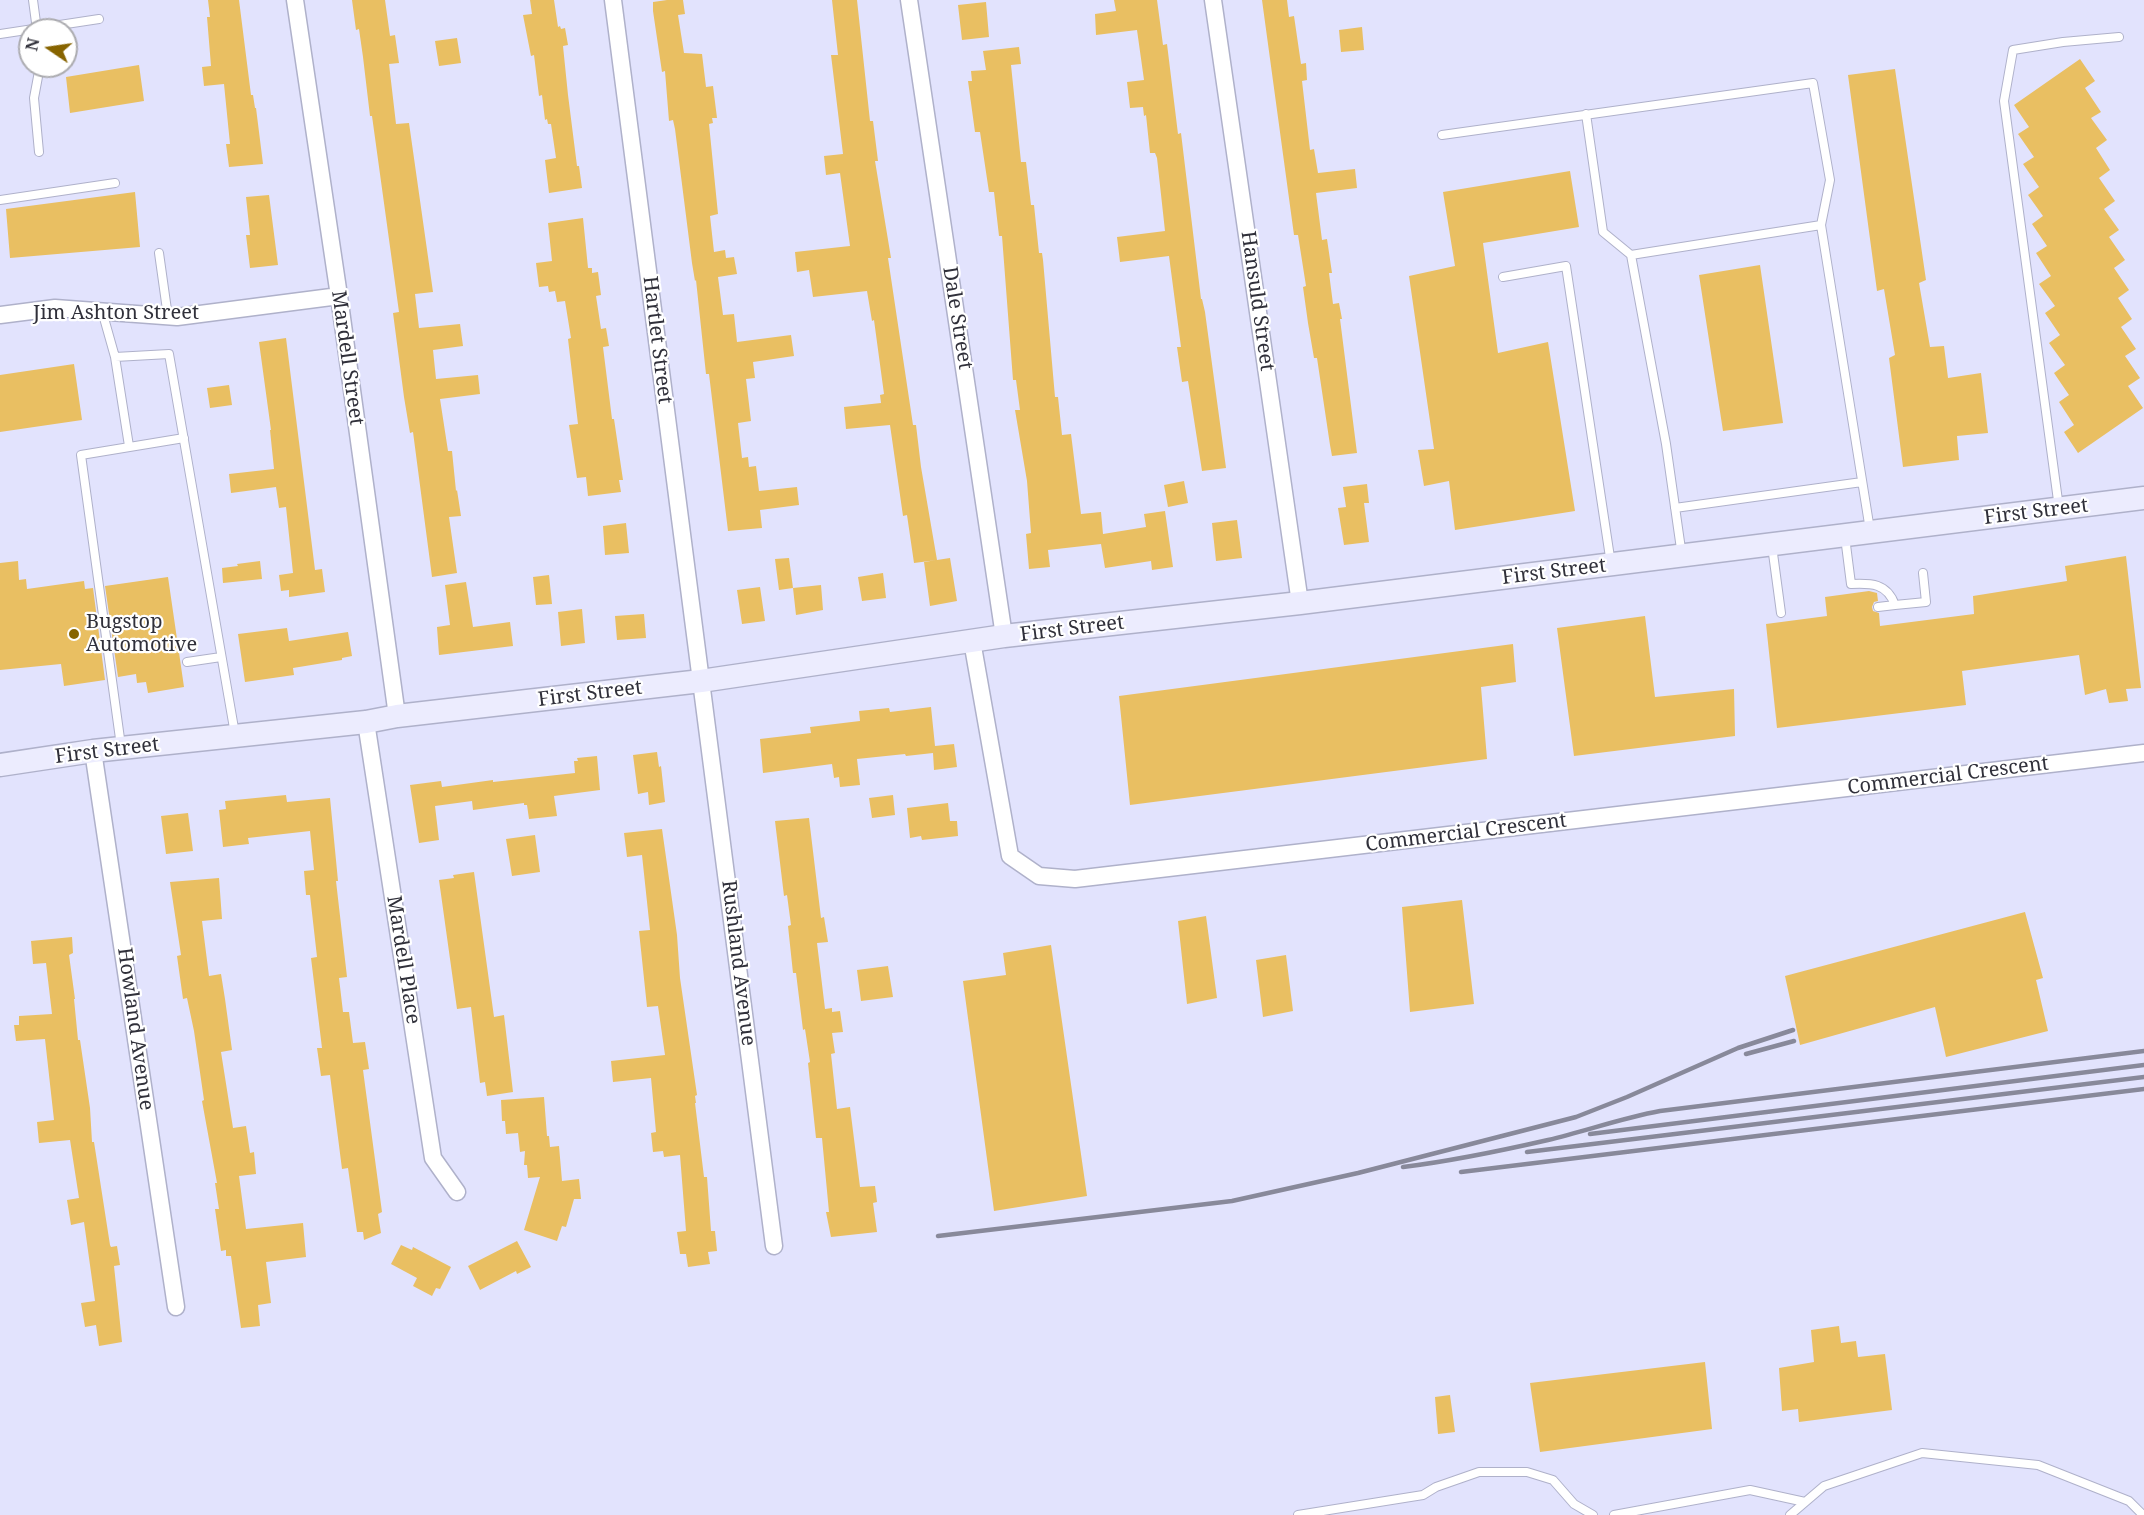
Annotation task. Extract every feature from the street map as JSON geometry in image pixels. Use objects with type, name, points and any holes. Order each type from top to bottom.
[{"type":"street","name":"Mardell Street","points":[[295,0],[339,296],[397,716]]},
{"type":"street","name":"Hartlet Street","points":[[613,0],[701,681]]},
{"type":"street","name":"Dale Street","points":[[909,0],[1004,636]]},
{"type":"street","name":"Hansuld Street","points":[[1213,0],[1300,603]]},
{"type":"street","name":"Jim Ashton Street","points":[[0,315],[55,308],[177,318],[339,296]]},
{"type":"street","name":"First Street","points":[[0,765],[93,751],[366,722],[397,716],[701,681],[1004,636],[1300,603],[2144,498]]},
{"type":"street","name":"Commercial Crescent","points":[[972,641],[1010,856],[1039,876],[1048,877],[1075,879],[2144,753]]},
{"type":"street","name":"Rushland Avenue","points":[[701,681],[774,1246]]},
{"type":"street","name":"Mardell Place","points":[[366,722],[433,1158],[458,1192]]},
{"type":"street","name":"Howland Avenue","points":[[93,751],[176,1306]]},
{"type":"lane","points":[[33,0],[35,18]]},
{"type":"lane","points":[[78,22],[99,19]]},
{"type":"lane","points":[[0,34],[18,32]]},
{"type":"lane","points":[[2059,509],[2004,101],[2013,50],[2063,42],[2119,37]]},
{"type":"lane","points":[[38,78],[34,98],[39,152]]},
{"type":"lane","points":[[1442,135],[1813,83],[1830,180],[1821,225],[1870,533]]},
{"type":"lane","points":[[1586,114],[1603,232],[1631,255],[1666,444],[1682,556]]},
{"type":"lane","points":[[0,200],[114,183]]},
{"type":"lane","points":[[1631,255],[1821,225]]},
{"type":"lane","points":[[159,253],[168,317]]},
{"type":"lane","points":[[1503,277],[1566,266],[1611,565]]},
{"type":"lane","points":[[102,311],[115,357],[129,446]]},
{"type":"lane","points":[[115,357],[169,354],[235,736]]},
{"type":"lane","points":[[121,748],[81,455],[184,438]]},
{"type":"lane","points":[[1675,508],[1862,482]]},
{"type":"lane","points":[[1845,536],[1851,589],[1872,583],[1892,597],[1895,605]]},
{"type":"lane","points":[[1772,545],[1781,613]]},
{"type":"lane","points":[[1878,607],[1926,602],[1923,573]]},
{"type":"lane","points":[[187,662],[221,657]]},
{"type":"lane","points":[[1790,1515],[1824,1486],[1922,1453],[2038,1465],[2128,1501],[2143,1515]]},
{"type":"lane","points":[[1298,1515],[1423,1495],[1436,1487],[1479,1472],[1527,1472],[1553,1480],[1574,1504],[1593,1515]]},
{"type":"lane","points":[[1614,1515],[1750,1490],[1805,1502]]},
{"type":"building","points":[[208,0],[239,0],[251,95],[253,95],[256,108],[263,164],[229,167],[226,144],[230,144],[224,84],[204,86],[202,67],[211,66]]},
{"type":"building","points":[[352,0],[385,0],[390,36],[395,35],[399,63],[389,64],[396,124],[409,123],[433,292],[415,294],[419,328],[460,324],[463,346],[433,350],[436,379],[478,375],[480,394],[440,399],[448,451],[452,451],[461,516],[449,517],[457,573],[432,577],[413,432],[410,433],[393,313],[399,312],[372,116],[370,116],[359,29],[356,30]]},
{"type":"building","points":[[530,0],[554,0],[558,27],[565,28],[568,45],[563,46],[568,95],[582,188],[549,193],[545,160],[556,158],[551,124],[548,124],[547,119],[545,120],[542,95],[539,96],[534,55],[531,56],[523,15],[532,14]]},
{"type":"building","points":[[683,0],[685,14],[678,15],[684,53],[702,54],[706,87],[713,86],[717,118],[712,118],[713,123],[709,124],[718,214],[710,216],[714,252],[725,250],[726,258],[734,257],[737,274],[718,277],[723,315],[734,314],[737,342],[791,335],[794,356],[753,362],[755,378],[746,379],[751,421],[738,423],[742,458],[748,457],[749,467],[756,466],[759,491],[797,487],[799,505],[760,510],[762,528],[728,531],[675,129],[673,120],[669,121],[665,71],[662,72],[653,11],[653,2]]},
{"type":"building","points":[[832,0],[857,0],[870,121],[873,121],[878,161],[875,161],[891,258],[888,258],[913,425],[916,425],[937,560],[914,563],[907,515],[903,516],[890,425],[846,429],[844,407],[881,403],[880,395],[884,394],[874,320],[872,321],[867,291],[813,297],[809,270],[797,272],[795,252],[850,246],[840,173],[826,175],[824,156],[843,154],[831,55],[838,55]]},
{"type":"building","points":[[1114,0],[1157,0],[1163,45],[1167,44],[1178,134],[1181,133],[1201,299],[1205,312],[1226,468],[1202,471],[1188,381],[1182,382],[1177,347],[1181,347],[1169,256],[1120,262],[1117,237],[1165,231],[1157,158],[1155,153],[1150,153],[1146,115],[1144,116],[1143,107],[1130,108],[1127,82],[1144,80],[1137,30],[1096,35],[1095,14],[1116,11]]},
{"type":"building","points":[[1262,0],[1287,0],[1289,17],[1294,16],[1301,64],[1306,63],[1307,80],[1302,81],[1310,150],[1314,149],[1318,173],[1355,169],[1357,188],[1316,193],[1322,240],[1327,239],[1332,273],[1329,273],[1333,304],[1339,303],[1342,319],[1340,319],[1357,453],[1332,456],[1317,358],[1314,358],[1308,323],[1303,287],[1306,286],[1298,235],[1294,235]]},
{"type":"building","points":[[986,2],[989,37],[962,40],[958,5]]},
{"type":"building","points":[[1362,27],[1364,50],[1341,52],[1339,30]]},
{"type":"building","points":[[457,38],[461,63],[439,66],[435,41]]},
{"type":"building","points":[[1019,47],[1021,64],[1011,65],[1021,162],[1026,162],[1031,205],[1034,205],[1039,253],[1042,253],[1055,397],[1058,397],[1062,435],[1071,434],[1081,514],[1101,512],[1103,534],[1146,527],[1144,514],[1165,511],[1173,567],[1152,570],[1151,561],[1105,568],[1101,544],[1048,550],[1050,567],[1029,569],[1026,534],[1031,533],[1027,481],[1015,410],[1020,410],[1016,380],[1013,380],[1002,236],[999,236],[994,192],[989,192],[980,132],[975,132],[968,81],[972,81],[971,71],[986,70],[983,51]]},
{"type":"building","points":[[2080,59],[2095,81],[2085,88],[2101,112],[2091,118],[2107,140],[2096,148],[2110,170],[2099,178],[2115,201],[2104,209],[2119,230],[2109,237],[2125,260],[2114,268],[2129,290],[2118,298],[2132,319],[2121,327],[2136,349],[2125,356],[2140,378],[2128,386],[2143,408],[2078,453],[2064,432],[2074,425],[2059,402],[2069,395],[2054,373],[2065,365],[2049,343],[2060,335],[2045,313],[2055,306],[2039,284],[2051,276],[2036,253],[2047,246],[2032,224],[2043,216],[2028,195],[2039,187],[2023,164],[2034,157],[2018,134],[2029,127],[2014,105]]},
{"type":"building","points":[[139,65],[144,101],[70,113],[66,78],[78,78],[78,75]]},
{"type":"building","points":[[1895,69],[1926,280],[1919,283],[1930,347],[1944,346],[1948,378],[1981,373],[1988,433],[1957,436],[1959,460],[1903,467],[1889,358],[1895,355],[1884,289],[1877,291],[1848,75]]},
{"type":"building","points":[[1570,171],[1579,227],[1483,243],[1498,353],[1548,342],[1575,511],[1455,530],[1449,481],[1424,486],[1418,450],[1434,449],[1409,276],[1455,266],[1443,192]]},
{"type":"building","points":[[135,192],[140,247],[10,258],[6,209]]},
{"type":"building","points":[[269,195],[278,265],[250,268],[246,235],[250,235],[246,197]]},
{"type":"building","points":[[583,218],[588,268],[592,268],[592,273],[598,272],[601,295],[596,296],[601,329],[606,328],[609,346],[603,347],[612,419],[614,419],[623,480],[619,480],[621,492],[588,496],[586,477],[577,478],[569,425],[578,424],[568,339],[571,338],[565,301],[557,302],[555,291],[549,292],[548,286],[539,287],[536,263],[552,261],[548,223]]},
{"type":"building","points":[[1760,265],[1783,423],[1723,431],[1699,275]]},
{"type":"building","points":[[286,338],[315,570],[322,569],[325,592],[289,597],[289,590],[281,591],[279,575],[293,573],[286,507],[279,508],[276,487],[231,493],[229,474],[274,469],[259,342]]},
{"type":"building","points":[[74,364],[82,420],[0,432],[0,375]]},
{"type":"building","points":[[229,385],[232,405],[210,408],[207,388]]},
{"type":"building","points":[[1184,481],[1188,503],[1168,507],[1164,485]]},
{"type":"building","points":[[1367,484],[1369,503],[1364,503],[1369,542],[1344,545],[1338,508],[1346,507],[1343,487]]},
{"type":"building","points":[[1237,520],[1242,558],[1216,561],[1212,523]]},
{"type":"building","points":[[626,523],[629,553],[605,555],[603,526]]},
{"type":"building","points":[[2126,556],[2141,688],[2126,689],[2128,701],[2109,703],[2106,689],[2085,695],[2079,655],[1962,671],[1966,705],[1777,728],[1766,624],[1827,616],[1825,597],[1869,591],[1877,593],[1878,601],[1874,602],[1872,607],[1873,611],[1879,613],[1880,626],[1974,614],[1973,596],[2067,581],[2065,566]]},
{"type":"building","points":[[789,558],[793,588],[779,590],[775,559]]},
{"type":"building","points":[[950,558],[957,601],[930,606],[924,562]]},
{"type":"building","points":[[18,561],[19,580],[26,579],[27,589],[84,581],[85,589],[93,588],[105,680],[64,686],[61,664],[0,670],[0,563]]},
{"type":"building","points":[[260,561],[262,579],[223,583],[222,568]]},
{"type":"building","points":[[883,573],[886,598],[862,601],[858,577]]},
{"type":"building","points":[[549,575],[552,604],[536,605],[533,577]]},
{"type":"building","points":[[168,577],[184,687],[148,693],[146,682],[137,683],[136,674],[118,677],[105,586]]},
{"type":"building","points":[[466,582],[473,627],[510,622],[513,646],[439,655],[437,627],[450,625],[445,585]]},
{"type":"building","points":[[821,585],[823,610],[796,615],[793,588]]},
{"type":"building","points":[[760,587],[765,621],[742,624],[737,590]]},
{"type":"building","points":[[582,609],[585,643],[561,646],[558,612]]},
{"type":"building","points":[[644,614],[646,638],[617,640],[615,616]]},
{"type":"building","points":[[1645,616],[1655,697],[1734,689],[1735,736],[1574,756],[1557,628]]},
{"type":"building","points":[[287,628],[289,641],[348,632],[352,656],[342,658],[342,660],[293,668],[294,675],[245,682],[238,634]]},
{"type":"building","points":[[1513,644],[1516,682],[1481,687],[1487,759],[1130,805],[1119,696]]},
{"type":"building","points":[[931,707],[935,746],[954,744],[957,767],[934,770],[933,753],[857,759],[860,785],[840,787],[839,777],[834,778],[832,764],[763,773],[760,739],[811,733],[810,727],[860,721],[859,711],[889,708],[890,712]]},
{"type":"building","points":[[657,752],[665,802],[649,805],[648,792],[638,794],[633,755]]},
{"type":"building","points":[[597,756],[600,790],[554,796],[557,816],[529,819],[527,805],[524,803],[473,810],[472,801],[435,806],[439,840],[419,843],[410,785],[441,781],[442,787],[575,773],[574,761],[578,761],[577,758]]},
{"type":"building","points":[[286,795],[287,802],[330,798],[338,881],[336,881],[347,977],[339,978],[343,1012],[349,1012],[353,1043],[365,1042],[369,1069],[363,1070],[382,1212],[378,1214],[381,1233],[364,1240],[363,1232],[357,1232],[348,1168],[342,1169],[330,1075],[321,1076],[317,1048],[322,1048],[311,958],[317,957],[310,895],[306,895],[304,871],[314,870],[310,831],[248,838],[249,844],[223,847],[219,810],[226,809],[225,801]]},
{"type":"building","points":[[893,795],[895,815],[872,818],[869,798]]},
{"type":"building","points":[[948,803],[950,821],[957,821],[958,836],[922,840],[921,836],[910,838],[907,808]]},
{"type":"building","points":[[188,813],[193,851],[166,854],[161,816]]},
{"type":"building","points":[[809,818],[821,918],[824,917],[828,942],[817,943],[825,1009],[832,1008],[832,1012],[840,1011],[843,1032],[832,1033],[835,1053],[831,1054],[837,1109],[850,1107],[860,1187],[875,1186],[877,1202],[873,1203],[877,1232],[831,1237],[826,1212],[829,1212],[822,1138],[816,1138],[808,1063],[810,1062],[805,1029],[803,1030],[796,973],[793,973],[788,926],[791,925],[787,895],[784,896],[775,821]]},
{"type":"building","points":[[662,829],[697,1095],[695,1103],[704,1177],[707,1177],[711,1231],[715,1231],[717,1251],[708,1252],[710,1264],[688,1267],[686,1254],[680,1254],[677,1232],[686,1231],[680,1155],[664,1157],[663,1151],[653,1152],[651,1133],[656,1132],[651,1078],[613,1082],[611,1061],[665,1055],[658,1006],[647,1007],[639,931],[650,930],[642,855],[627,857],[624,833]]},
{"type":"building","points":[[535,835],[540,872],[512,876],[506,839]]},
{"type":"building","points":[[474,872],[494,1017],[504,1015],[513,1092],[487,1096],[485,1082],[480,1083],[471,1007],[457,1009],[439,880]]},
{"type":"building","points":[[219,878],[222,919],[202,921],[209,976],[221,974],[225,999],[232,1050],[221,1052],[233,1128],[246,1126],[250,1153],[254,1152],[256,1174],[239,1176],[246,1229],[303,1223],[306,1257],[266,1262],[271,1303],[258,1305],[260,1326],[241,1328],[231,1256],[226,1256],[226,1250],[221,1251],[215,1209],[219,1209],[215,1183],[217,1183],[202,1101],[204,1100],[194,1031],[187,998],[183,999],[177,956],[181,955],[170,882]]},
{"type":"building","points":[[1462,900],[1474,1004],[1410,1012],[1402,907]]},
{"type":"building","points":[[2025,912],[2043,978],[2036,980],[2048,1031],[1946,1057],[1935,1007],[1800,1045],[1785,976]]},
{"type":"building","points":[[1206,916],[1217,998],[1187,1004],[1178,921]]},
{"type":"building","points":[[72,937],[73,953],[69,955],[78,1040],[80,1040],[90,1108],[92,1142],[94,1142],[110,1245],[111,1247],[117,1246],[120,1265],[114,1266],[122,1342],[99,1346],[96,1325],[85,1327],[81,1303],[95,1301],[84,1222],[71,1225],[67,1200],[79,1198],[70,1140],[39,1143],[37,1122],[54,1120],[45,1039],[16,1041],[14,1025],[19,1025],[19,1016],[52,1014],[46,963],[33,964],[31,941]]},
{"type":"building","points":[[1051,945],[1087,1196],[994,1211],[963,981],[1006,975],[1003,953]]},
{"type":"building","points":[[1286,955],[1293,1011],[1263,1017],[1256,960]]},
{"type":"building","points":[[888,966],[893,997],[861,1001],[857,970]]},
{"type":"building","points":[[544,1097],[547,1136],[549,1136],[550,1147],[559,1146],[562,1181],[579,1179],[581,1199],[574,1199],[566,1227],[562,1226],[557,1241],[524,1230],[540,1177],[528,1178],[527,1165],[524,1165],[525,1151],[520,1152],[518,1133],[506,1134],[505,1121],[502,1121],[501,1100]]},
{"type":"building","points":[[517,1241],[531,1267],[517,1274],[516,1271],[480,1290],[468,1266]]},
{"type":"building","points":[[401,1245],[412,1250],[413,1247],[451,1267],[440,1289],[436,1288],[432,1296],[413,1286],[417,1278],[391,1264]]},
{"type":"building","points":[[1839,1326],[1841,1343],[1856,1341],[1858,1357],[1885,1354],[1892,1410],[1799,1422],[1798,1409],[1782,1411],[1779,1368],[1814,1362],[1811,1330]]},
{"type":"building","points":[[1705,1362],[1712,1429],[1540,1452],[1530,1383]]},
{"type":"building","points":[[1450,1395],[1455,1432],[1438,1434],[1435,1397]]},
{"type":"railway","points":[[938,1236],[1232,1201],[1358,1173],[1576,1117],[1738,1048],[1793,1030]]},
{"type":"railway","points":[[1746,1054],[1794,1041]]},
{"type":"railway","points":[[1403,1167],[1512,1148],[1660,1111],[2144,1051]]},
{"type":"railway","points":[[1590,1134],[2144,1065]]},
{"type":"railway","points":[[1527,1152],[2144,1077]]},
{"type":"railway","points":[[1461,1172],[2144,1089]]},
{"type":"place","name":"Bugstop Automotive","points":[[74,634]]}]
